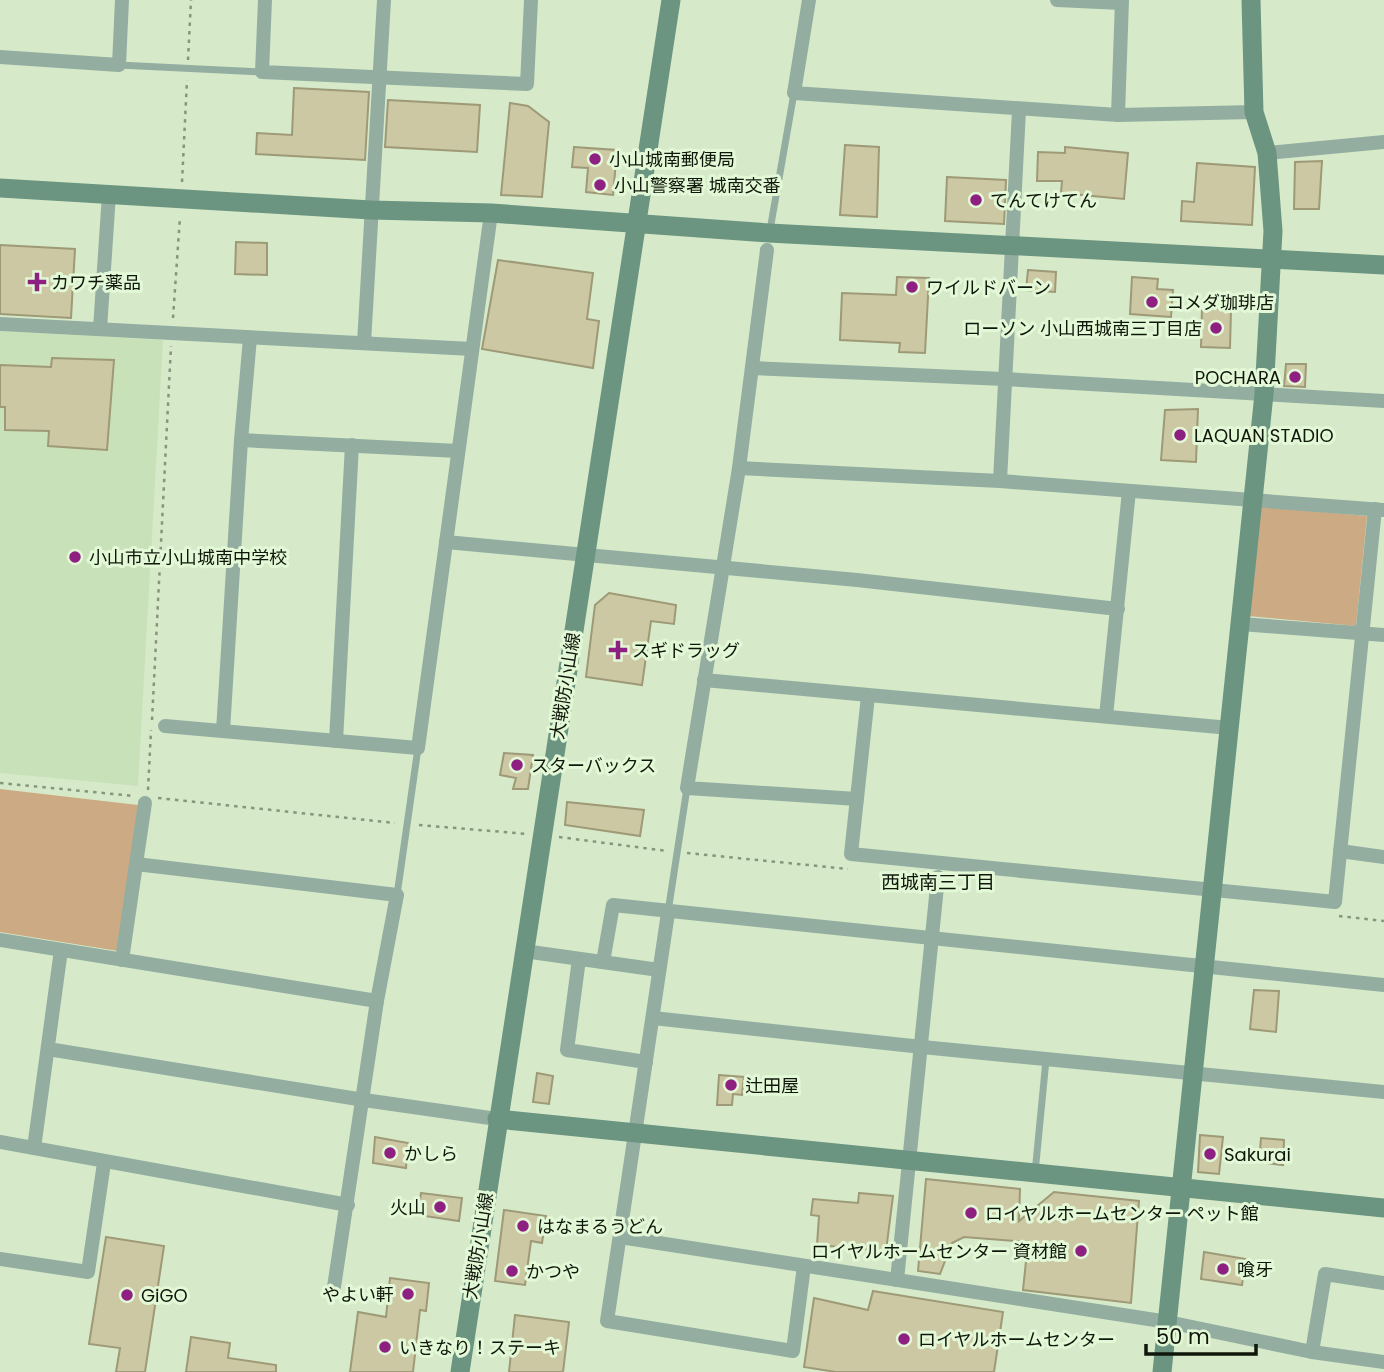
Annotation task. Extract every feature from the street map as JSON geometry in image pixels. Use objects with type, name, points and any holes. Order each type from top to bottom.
[{"type":"street","points":[[0,57],[119,65],[122,0]]},
{"type":"street","points":[[265,0],[262,72],[527,84],[531,0]]},
{"type":"street","points":[[364,343],[384,0]]},
{"type":"street","name":"大戦防小山線","points":[[460,1372],[671,0]]},
{"type":"street","points":[[809,0],[794,93],[1118,115],[1254,112]]},
{"type":"street","points":[[1057,0],[1122,2],[1118,115]]},
{"type":"street","points":[[1163,1372],[1264,394],[1272,260],[1272,203],[1266,153],[1254,112],[1251,0]]},
{"type":"street","points":[[1000,481],[1019,110]]},
{"type":"street","points":[[1266,153],[1384,142]]},
{"type":"street","points":[[0,188],[372,210],[491,213],[637,224],[768,242],[1013,244],[1384,265]]},
{"type":"street","points":[[100,330],[109,194]]},
{"type":"street","points":[[165,726],[418,748],[491,213]]},
{"type":"street","points":[[768,242],[739,468],[687,788],[857,799]]},
{"type":"street","points":[[0,324],[472,349]]},
{"type":"street","points":[[223,731],[250,338]]},
{"type":"street","points":[[752,368],[1004,379],[1384,401]]},
{"type":"street","points":[[241,440],[458,451]]},
{"type":"street","points":[[336,741],[352,445]]},
{"type":"street","points":[[739,468],[1000,481],[1380,510],[1363,633],[1335,902],[851,854],[868,696]]},
{"type":"street","points":[[1106,716],[1129,491]]},
{"type":"street","points":[[446,542],[1118,609]]},
{"type":"street","points":[[1241,624],[1384,635]]},
{"type":"street","points":[[704,680],[1230,728]]},
{"type":"street","points":[[122,960],[136,864],[139,800]]},
{"type":"street","points":[[1340,851],[1384,857]]},
{"type":"street","points":[[136,864],[397,895],[377,1001],[334,1287]]},
{"type":"street","points":[[897,1280],[938,877]]},
{"type":"street","points":[[603,962],[613,905],[668,913],[1384,985]]},
{"type":"street","points":[[668,913],[607,1321],[793,1351],[804,1266]]},
{"type":"street","points":[[0,940],[377,1001]]},
{"type":"street","points":[[34,1148],[61,950]]},
{"type":"street","points":[[524,951],[659,970]]},
{"type":"street","points":[[579,959],[567,1050],[646,1062]]},
{"type":"street","points":[[653,1018],[1384,1092]]},
{"type":"street","points":[[48,1049],[498,1119],[1384,1208]]},
{"type":"street","points":[[0,1142],[104,1163],[348,1205]]},
{"type":"street","points":[[0,1259],[88,1272],[104,1163]]},
{"type":"street","points":[[620,1237],[1168,1322],[1312,1352],[1384,1363]]},
{"type":"street","points":[[1312,1352],[1325,1274],[1384,1283]]},
{"type":"lane","points":[[119,65],[262,72]]},
{"type":"lane","points":[[768,242],[794,93]]},
{"type":"lane","points":[[397,895],[418,748]]},
{"type":"lane","points":[[668,913],[687,788]]},
{"type":"lane","points":[[1035,1174],[1046,1059]]},
{"type":"path","points":[[191,0],[148,797],[542,835],[677,852],[855,869]]},
{"type":"path","points":[[0,783],[139,800]]},
{"type":"path","points":[[1331,915],[1384,920]]},
{"type":"shaded area","name":"小山市立小山城南中学校","points":[[0,331],[163,340],[138,786],[0,773]]},
{"type":"shaded area","points":[[1258,506],[1367,516],[1356,626],[1248,616]]},
{"type":"shaded area","points":[[0,789],[138,805],[118,951],[0,932]]},
{"type":"building","points":[[294,88],[369,92],[365,160],[256,154],[257,133],[292,135]]},
{"type":"building","points":[[388,100],[480,105],[477,152],[385,147]]},
{"type":"building","points":[[510,103],[528,106],[549,122],[542,197],[501,195]]},
{"type":"building","points":[[845,145],[879,147],[877,217],[840,215]]},
{"type":"building","points":[[574,147],[617,150],[613,195],[586,192],[588,168],[572,167]]},
{"type":"building","points":[[1065,147],[1128,153],[1124,199],[1061,193],[1062,181],[1037,181],[1038,152],[1065,153]]},
{"type":"building","points":[[1322,161],[1319,209],[1294,209],[1295,162]]},
{"type":"building","points":[[1197,163],[1255,167],[1252,225],[1181,221],[1182,201],[1194,202]]},
{"type":"building","name":"てんてけてん","points":[[947,177],[1006,180],[1004,224],[945,221]]},
{"type":"building","points":[[236,242],[267,243],[267,275],[235,274]]},
{"type":"building","name":"カワチ薬品","points":[[0,245],[75,249],[71,318],[0,314]]},
{"type":"building","points":[[498,260],[593,273],[587,319],[599,321],[593,368],[482,349]]},
{"type":"building","points":[[1028,270],[1056,272],[1055,292],[1026,290]]},
{"type":"building","points":[[897,277],[929,278],[925,353],[899,352],[900,343],[840,340],[842,293],[896,295]]},
{"type":"building","name":"コメダ珈琲店","points":[[1132,277],[1158,279],[1157,289],[1173,290],[1171,317],[1130,314]]},
{"type":"building","name":"ローソン 小山西城南三丁目店","points":[[1202,308],[1231,309],[1230,348],[1201,347]]},
{"type":"building","points":[[52,358],[114,360],[107,450],[48,446],[49,431],[5,430],[5,407],[0,407],[0,365],[51,367]]},
{"type":"building","name":"POCHARA","points":[[1286,364],[1306,364],[1305,387],[1284,386]]},
{"type":"building","name":"LAQUAN STADIO","points":[[1198,409],[1196,462],[1161,460],[1165,410]]},
{"type":"building","name":"スギドラッグ","points":[[609,593],[676,605],[674,624],[651,621],[642,685],[586,677],[595,605]]},
{"type":"building","name":"スターバックス","points":[[504,753],[533,755],[528,789],[513,789],[516,778],[500,775]]},
{"type":"building","points":[[567,802],[644,810],[640,836],[565,825]]},
{"type":"building","points":[[1254,990],[1279,991],[1276,1032],[1250,1029]]},
{"type":"building","points":[[537,1073],[553,1076],[549,1104],[533,1102]]},
{"type":"building","name":"辻田屋","points":[[719,1075],[744,1077],[742,1095],[733,1094],[732,1105],[717,1105]]},
{"type":"building","name":"Sakurai","points":[[1200,1135],[1223,1137],[1219,1174],[1198,1172]]},
{"type":"building","name":"かしら","points":[[375,1137],[408,1143],[406,1168],[373,1163]]},
{"type":"building","points":[[1261,1138],[1284,1140],[1283,1165],[1259,1162]]},
{"type":"building","name":"ロイヤルホームセンター 資材館","points":[[926,1179],[1020,1189],[1019,1221],[1054,1192],[1139,1201],[1131,1303],[1023,1290],[1028,1242],[964,1237],[952,1243],[940,1274],[918,1271]]},
{"type":"building","name":"火山","points":[[421,1193],[462,1198],[459,1221],[418,1215]]},
{"type":"building","points":[[859,1193],[893,1196],[886,1251],[817,1245],[819,1216],[811,1215],[813,1199],[858,1203]]},
{"type":"building","points":[[504,1210],[546,1216],[542,1243],[531,1241],[525,1285],[495,1281]]},
{"type":"building","name":"GiGO","points":[[106,1237],[164,1246],[145,1372],[116,1372],[120,1348],[89,1344]]},
{"type":"building","name":"喰牙","points":[[1204,1252],[1246,1259],[1242,1285],[1201,1279]]},
{"type":"building","name":"いきなり！ステーキ","points":[[390,1278],[429,1283],[426,1311],[420,1310],[413,1372],[350,1372],[358,1312],[386,1317]]},
{"type":"building","name":"ロイヤルホームセンター","points":[[873,1291],[1003,1312],[994,1372],[836,1372],[804,1367],[814,1298],[868,1310]]},
{"type":"building","points":[[515,1315],[569,1322],[563,1372],[509,1372]]},
{"type":"building","points":[[191,1337],[230,1343],[228,1358],[276,1365],[276,1372],[186,1372]]},
{"type":"place","name":"小山城南郵便局","points":[[595,159]]},
{"type":"place","name":"小山警察署 城南交番","points":[[600,185]]},
{"type":"place","name":"てんてけてん","points":[[976,200]]},
{"type":"place","name":"カワチ薬品","points":[[37,282]]},
{"type":"place","name":"ワイルドバーン","points":[[912,287]]},
{"type":"place","name":"コメダ珈琲店","points":[[1152,302]]},
{"type":"place","name":"ローソン 小山西城南三丁目店","points":[[1216,328]]},
{"type":"place","name":"POCHARA","points":[[1295,377]]},
{"type":"place","name":"LAQUAN STADIO","points":[[1180,435]]},
{"type":"place","name":"小山市立小山城南中学校","points":[[75,557]]},
{"type":"place","name":"スギドラッグ","points":[[618,650]]},
{"type":"place","name":"スターバックス","points":[[517,765]]},
{"type":"place","name":"辻田屋","points":[[731,1085]]},
{"type":"place","name":"かしら","points":[[390,1153]]},
{"type":"place","name":"Sakurai","points":[[1210,1154]]},
{"type":"place","name":"火山","points":[[440,1207]]},
{"type":"place","name":"ロイヤルホームセンター ペット館","points":[[971,1213]]},
{"type":"place","name":"はなまるうどん","points":[[523,1226]]},
{"type":"place","name":"ロイヤルホームセンター 資材館","points":[[1081,1251]]},
{"type":"place","name":"喰牙","points":[[1223,1269]]},
{"type":"place","name":"かつや","points":[[512,1271]]},
{"type":"place","name":"やよい軒","points":[[408,1294]]},
{"type":"place","name":"GiGO","points":[[127,1295]]},
{"type":"place","name":"ロイヤルホームセンター","points":[[904,1339]]},
{"type":"place","name":"いきなり！ステーキ","points":[[385,1347]]},
{"type":"district","name":"西城南三丁目","points":[[938,882]]}]
